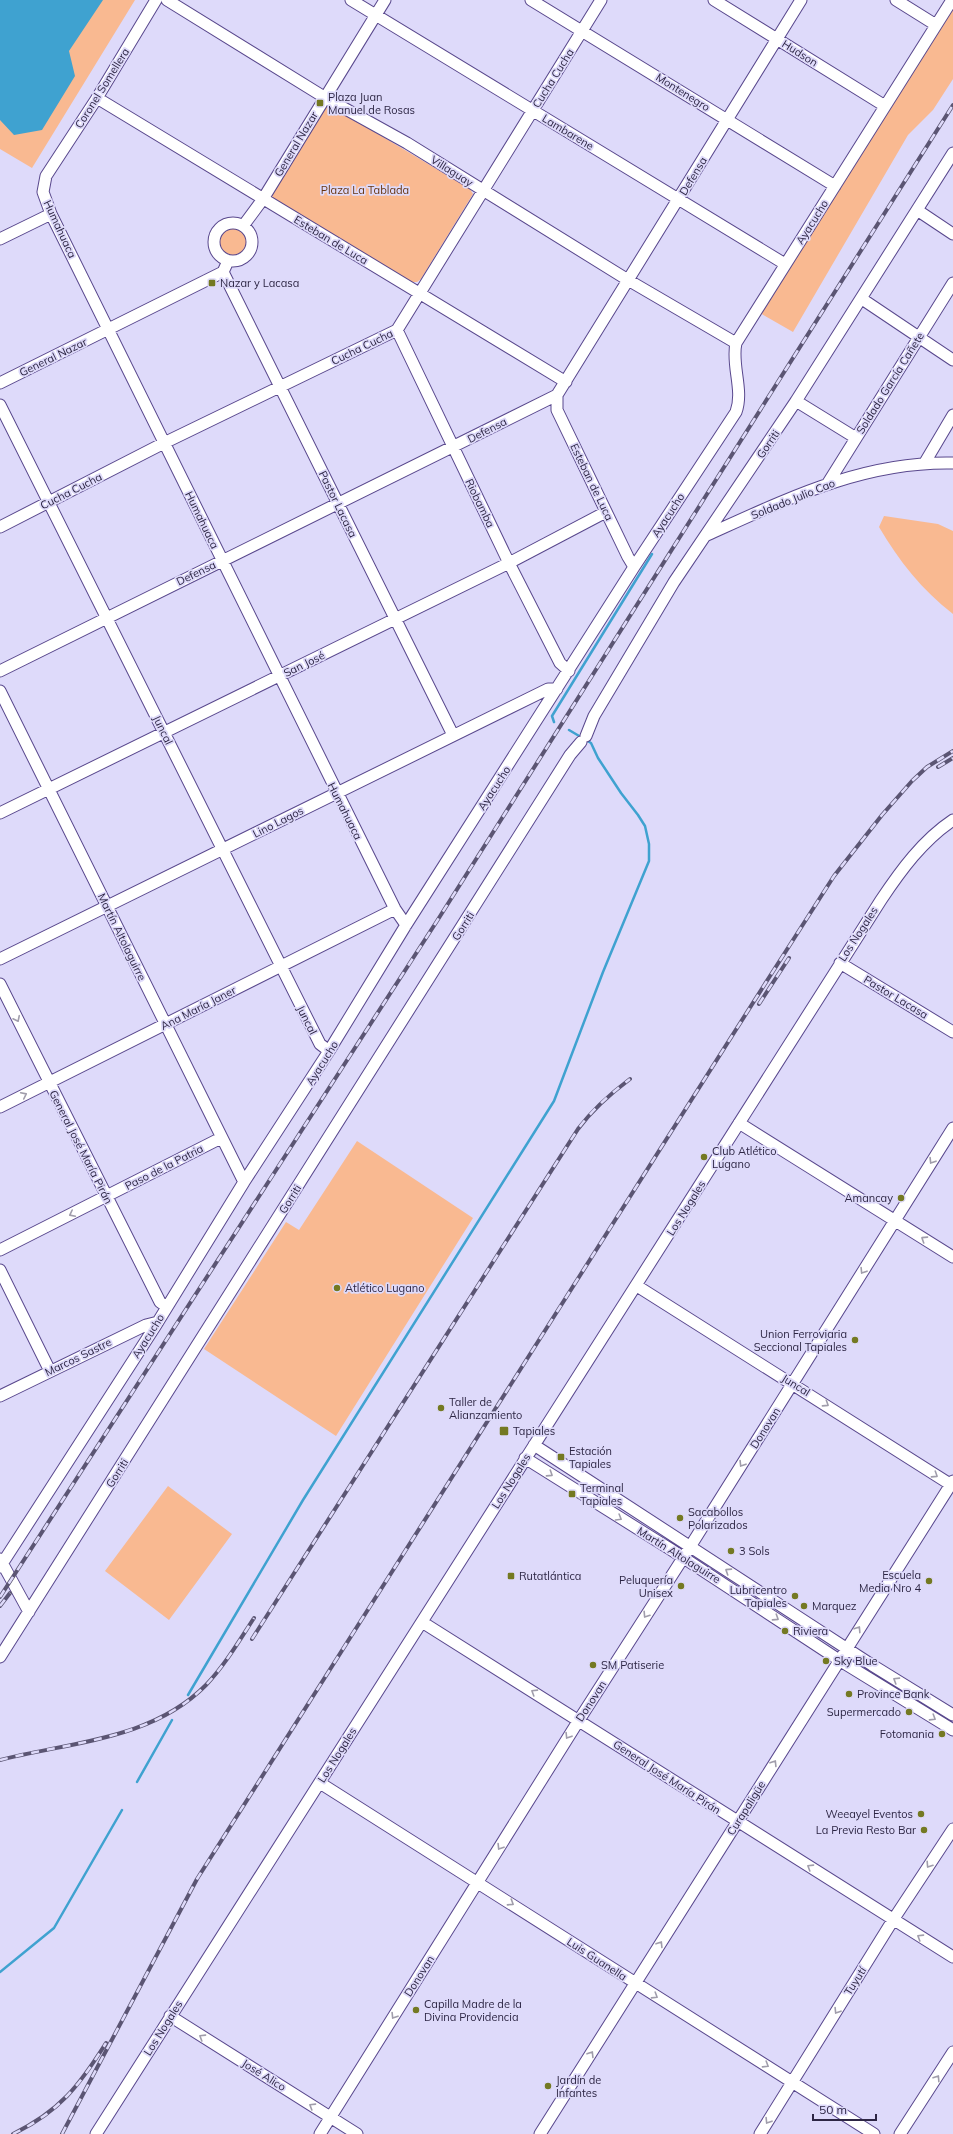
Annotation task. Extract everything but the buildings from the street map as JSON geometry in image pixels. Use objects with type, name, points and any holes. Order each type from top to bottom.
[{"type":"street","name":"Coronel Somellera","points":[[46,176],[156,0]]},
{"type":"street","name":"Villaguay","points":[[167,0],[324,97],[407,143],[628,280],[736,343]]},
{"type":"street","name":"Lambarene","points":[[351,0],[785,264]]},
{"type":"street","name":"General Nazar","points":[[243,226],[264,199],[324,97],[385,0]]},
{"type":"street","name":"Montenegro","points":[[532,0],[835,186]]},
{"type":"street","name":"Cucha Cucha","points":[[0,526],[164,443],[397,330],[601,0]]},
{"type":"street","name":"Hudson","points":[[714,0],[885,106]]},
{"type":"street","name":"Defensa","points":[[0,671],[557,395],[801,0]]},
{"type":"street","points":[[896,0],[936,25]]},
{"type":"street","name":"Ayacucho","points":[[1,1563],[158,1322],[244,1182],[329,1051],[406,924],[634,567],[736,412],[739,399],[735,357],[736,343],[952,0]]},
{"type":"street","name":"Esteban de Luca","points":[[96,98],[566,382]]},
{"type":"street","name":"Gorriti","points":[[0,1657],[570,755],[583,739],[594,716],[674,582],[796,401],[953,154]]},
{"type":"street","name":"Humahuaca","points":[[46,176],[43,192],[51,214],[336,793],[395,909],[406,924]]},
{"type":"street","points":[[917,210],[953,234]]},
{"type":"street","points":[[0,239],[51,214]]},
{"type":"street","points":[[233,223],[243,226],[251,238],[250,251],[240,260],[228,261],[217,254],[214,249],[214,236],[217,231],[227,224],[233,223]]},
{"type":"street","points":[[223,272],[228,261]]},
{"type":"street","name":"General Nazar","points":[[0,383],[223,272]]},
{"type":"street","name":"Pastor Lacasa","points":[[223,272],[453,735]]},
{"type":"street","name":"Soldado García Cañete","points":[[828,483],[953,283]]},
{"type":"street","points":[[862,299],[953,360]]},
{"type":"street","name":"Riobamba","points":[[397,330],[509,563],[560,663],[568,671]]},
{"type":"street","name":"Esteban de Luca","points":[[557,395],[557,410],[634,567]]},
{"type":"street","points":[[796,401],[856,438]]},
{"type":"street","name":"Juncal","points":[[0,405],[165,732],[280,966],[320,1044],[329,1051]]},
{"type":"street","points":[[924,464],[953,415]]},
{"type":"street","name":"Soldado Julio Cao","points":[[707,535],[796,495],[828,483],[858,475],[924,464],[953,463]]},
{"type":"street","name":"San José","points":[[0,813],[395,620],[509,563],[606,512]]},
{"type":"street","name":"Lino Lagos","points":[[0,959],[453,735],[548,689],[557,689]]},
{"type":"street","name":"Martín Altolaguirre","points":[[0,691],[244,1182]]},
{"type":"street","name":"Los Nogales","points":[[96,2134],[525,1458],[637,1286],[840,963],[909,862],[929,840],[953,820]]},
{"type":"street","name":"Ana María Janer","points":[[0,1107],[395,909]]},
{"type":"street","name":"Pastor Lacasa","points":[[840,963],[953,1032]]},
{"type":"street","name":"General José María Pirán","points":[[0,984],[160,1302],[167,1307]]},
{"type":"street","points":[[739,1123],[953,1257]]},
{"type":"street","name":"Donovan","points":[[320,2134],[578,1720],[690,1547],[953,1128]]},
{"type":"street","name":"Paso de la Patria","points":[[0,1250],[221,1138]]},
{"type":"street","points":[[0,1270],[50,1371]]},
{"type":"street","name":"Juncal","points":[[637,1286],[952,1484]]},
{"type":"street","name":"Marcos Sastre","points":[[0,1396],[146,1325],[158,1322]]},
{"type":"street","name":"Martín Altolaguirre","points":[[534,1445],[846,1648],[953,1715]]},
{"type":"street","name":"Martín Altolaguirre","points":[[525,1458],[683,1558],[839,1660],[953,1730]]},
{"type":"street","name":"Curapaligüe","points":[[540,2134],[738,1822],[846,1648],[952,1484]]},
{"type":"street","points":[[1,1563],[29,1612]]},
{"type":"street","name":"General José María Pirán","points":[[422,1622],[953,1957]]},
{"type":"street","name":"Luis Guanella","points":[[320,1783],[478,1882],[635,1984],[874,2134]]},
{"type":"street","name":"Tuyutí","points":[[760,2134],[893,1920],[952,1832]]},
{"type":"street","name":"José Alico","points":[[170,2016],[357,2134]]},
{"type":"street","points":[[900,2134],[953,2052]]},
{"type":"green space","points":[[0,0],[135,0],[32,168],[0,149]]},
{"type":"green space","points":[[953,2],[953,79],[933,110],[908,135],[793,332],[760,313]]},
{"type":"green space","name":"Plaza La Tablada","points":[[328,106],[333,107],[470,189],[473,194],[421,279],[417,282],[411,282],[273,199],[272,195],[323,109]]},
{"type":"green space","points":[[233,226],[242,229],[246,233],[249,242],[246,251],[242,255],[233,258],[224,255],[220,251],[217,242],[220,233],[224,229]]},
{"type":"green space","points":[[884,516],[938,524],[953,531],[953,614],[921,585],[895,552],[879,527]]},
{"type":"green space","name":"Atlético Lugano","points":[[357,1141],[473,1218],[336,1436],[204,1349],[286,1222],[299,1230]]},
{"type":"green space","points":[[168,1486],[232,1534],[169,1620],[105,1571]]},
{"type":"water","points":[[0,0],[103,0],[69,51],[75,76],[42,130],[14,135],[0,120]]},
{"type":"waterway","points":[[554,722],[552,716],[652,554]]},
{"type":"waterway","points":[[188,1695],[303,1500],[554,1101],[603,972],[649,861],[649,844],[645,826],[598,758],[591,743],[569,730]]},
{"type":"waterway","points":[[137,1782],[172,1720]]},
{"type":"waterway","points":[[0,1972],[54,1928],[122,1810]]},
{"type":"railway","points":[[0,1597],[437,921],[953,105]]},
{"type":"railway","points":[[62,2134],[197,1879],[834,876],[882,815],[912,781],[927,767],[953,751]]},
{"type":"railway","points":[[938,767],[953,758]]},
{"type":"railway","points":[[759,1004],[789,958]]},
{"type":"railway","points":[[252,1639],[578,1129],[602,1102],[630,1079]]},
{"type":"railway","points":[[0,1606],[10,1593]]},
{"type":"railway","points":[[0,1760],[109,1736],[136,1728],[161,1717],[185,1703],[206,1685],[226,1661],[254,1618]]},
{"type":"railway","points":[[13,2134],[44,2116],[67,2096],[87,2072],[106,2043]]},
{"type":"place","name":"Plaza Juan Manuel de Rosas","points":[[320,103]]},
{"type":"place","name":"Nazar y Lacasa","points":[[212,283]]},
{"type":"place","name":"Club Atlético Lugano","points":[[704,1157]]},
{"type":"place","name":"Amancay","points":[[901,1198]]},
{"type":"place","name":"Atlético Lugano","points":[[337,1288]]},
{"type":"place","name":"Union Ferroviaria Seccional Tapiales","points":[[855,1340]]},
{"type":"place","name":"Taller de Alianzamiento","points":[[441,1408]]},
{"type":"place","name":"Tapiales","points":[[504,1431]]},
{"type":"place","name":"Estación Tapiales","points":[[561,1457]]},
{"type":"place","name":"Terminal Tapiales","points":[[572,1494]]},
{"type":"place","name":"Sacabollos Polarizados","points":[[680,1518]]},
{"type":"place","name":"3 Sols","points":[[731,1551]]},
{"type":"place","name":"Rutatlántica","points":[[511,1576]]},
{"type":"place","name":"Escuela Media Nro 4","points":[[929,1581]]},
{"type":"place","name":"Peluquería Unisex","points":[[681,1586]]},
{"type":"place","name":"Lubricentro Tapiales","points":[[795,1596]]},
{"type":"place","name":"Marquez","points":[[804,1606]]},
{"type":"place","name":"Riviera","points":[[785,1631]]},
{"type":"place","name":"Sky Blue","points":[[826,1661]]},
{"type":"place","name":"SM Patiserie","points":[[593,1665]]},
{"type":"place","name":"Province Bank","points":[[849,1694]]},
{"type":"place","name":"Supermercado","points":[[909,1712]]},
{"type":"place","name":"Fotomania","points":[[942,1734]]},
{"type":"place","name":"Weeayel Eventos","points":[[921,1814]]},
{"type":"place","name":"La Previa Resto Bar","points":[[924,1830]]},
{"type":"place","name":"Capilla Madre de la Divina Providencia","points":[[416,2010]]},
{"type":"place","name":"Jardín de Infantes","points":[[548,2086]]}]
